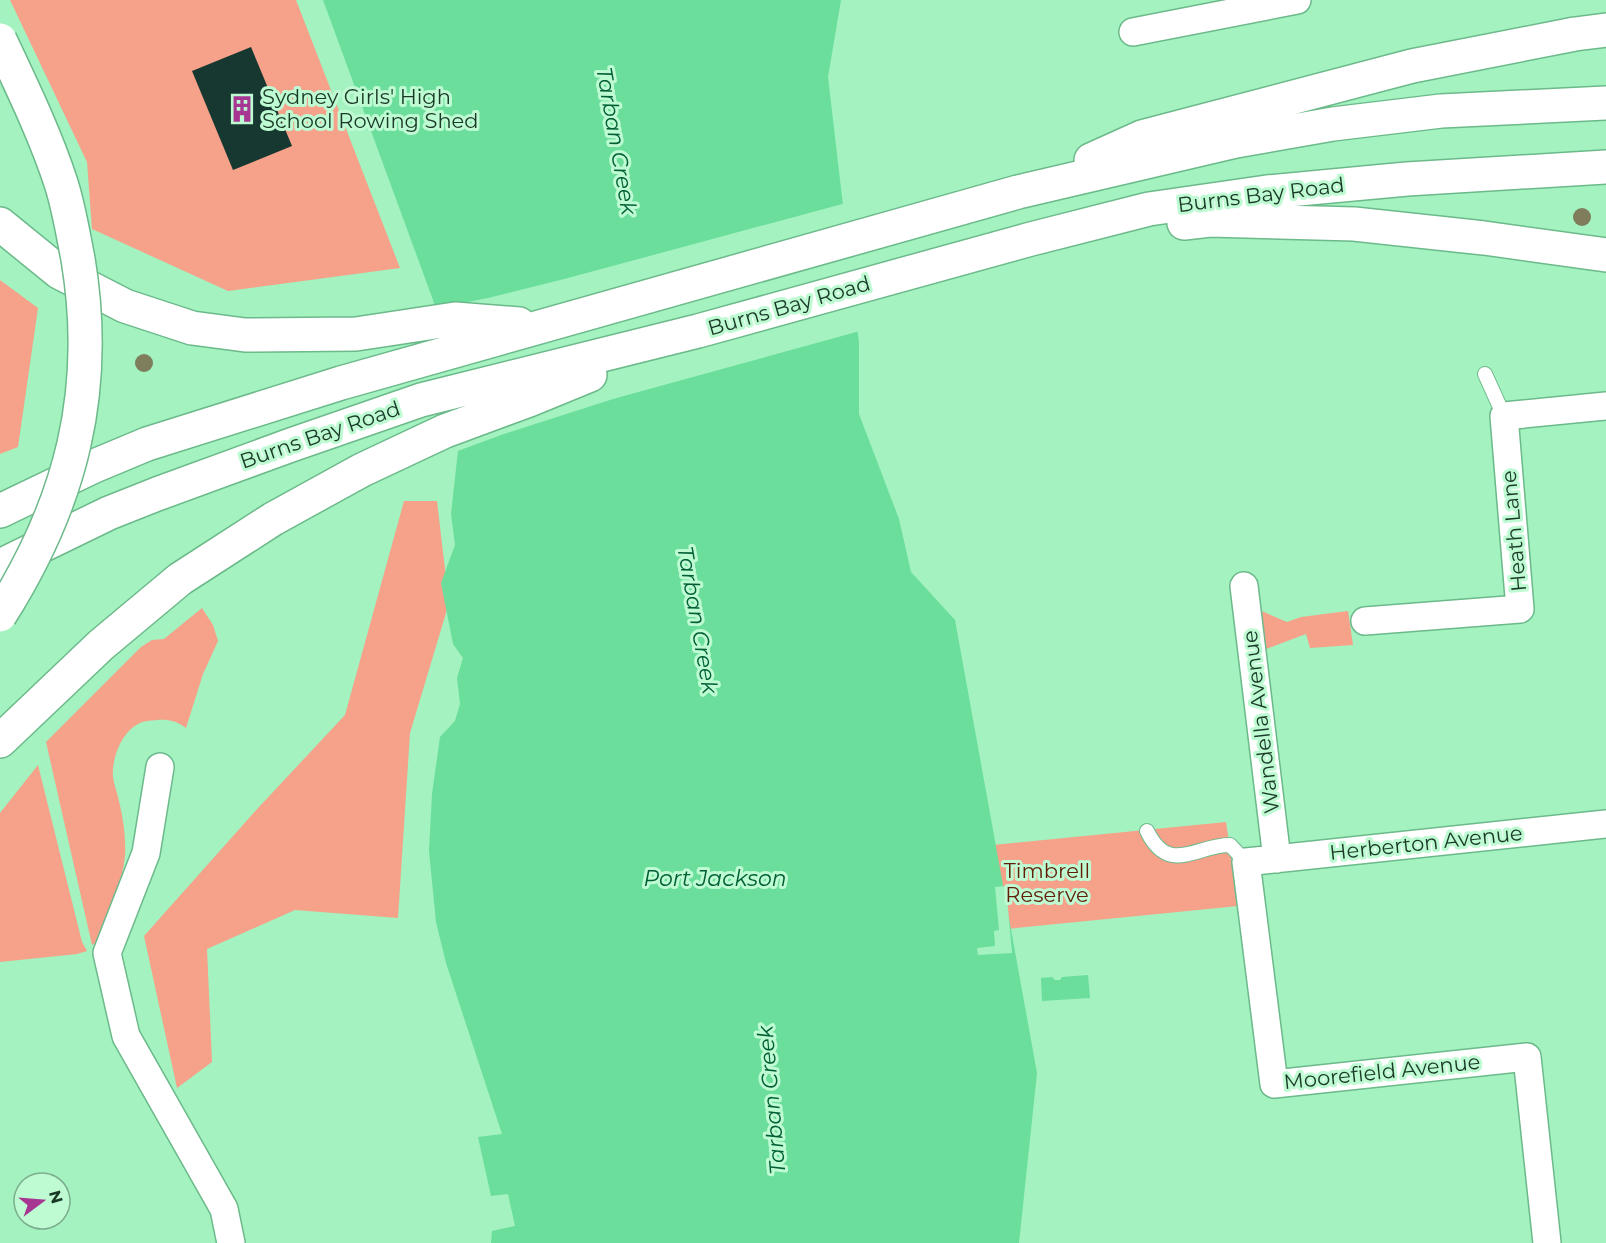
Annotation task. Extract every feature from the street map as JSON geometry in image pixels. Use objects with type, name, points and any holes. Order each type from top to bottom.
[{"type":"main road","points":[[1018,192],[1154,134],[1412,66],[1606,30]]},
{"type":"main road","points":[[0,40],[45,138],[61,185],[81,279],[84,323],[81,411],[72,456],[41,543],[0,615]]},
{"type":"main road","name":"Burns Bay Road","points":[[0,511],[92,467],[147,444],[341,383],[1018,192],[1236,141],[1333,124],[1441,111],[1606,103]]},
{"type":"main road","name":"Burns Bay Road","points":[[0,566],[109,513],[157,494],[421,400],[698,331],[1031,239],[1149,209],[1267,192],[1407,179],[1606,167]]},
{"type":"main road","points":[[1031,239],[1210,220],[1254,221],[1354,224],[1484,238],[1606,255]]},
{"type":"main road","points":[[0,224],[59,272],[125,306],[192,328],[245,335],[356,334],[455,319],[543,325]]},
{"type":"main road","points":[[0,741],[101,645],[180,579],[273,519],[362,470],[445,431],[529,400],[698,331]]},
{"type":"street","points":[[1133,32],[1297,0]]},
{"type":"street","points":[[1504,416],[1606,406]]},
{"type":"street","name":"Heath Lane","points":[[1365,621],[1520,609],[1504,416]]},
{"type":"street","name":"Wandella Avenue","points":[[1244,586],[1277,859]]},
{"type":"street","points":[[160,767],[146,853],[107,953],[126,1036],[224,1209],[231,1243]]},
{"type":"street","name":"Herberton Avenue","points":[[1246,862],[1606,824]]},
{"type":"street","name":"Moorefield Avenue","points":[[1246,862],[1274,1084],[1527,1057],[1547,1243]]},
{"type":"lane","name":"Heath Lane","points":[[1485,374],[1504,416]]},
{"type":"lane","points":[[1147,831],[1157,847],[1164,852],[1187,855],[1230,845],[1246,862]]},
{"type":"green space","points":[[10,0],[296,0],[400,268],[228,291],[92,229],[87,162]]},
{"type":"green space","points":[[0,280],[38,308],[18,447],[0,454]]},
{"type":"green space","points":[[404,501],[437,501],[449,603],[410,733],[398,918],[295,910],[207,949],[212,1062],[177,1088],[144,936],[345,715]]},
{"type":"green space","points":[[202,608],[213,625],[218,641],[203,674],[186,728],[168,720],[140,723],[127,733],[116,755],[113,777],[123,819],[125,856],[121,878],[113,901],[96,943],[92,945],[46,742],[141,647],[152,640],[164,639]]},
{"type":"green space","points":[[1257,609],[1287,622],[1301,617],[1348,611],[1353,645],[1310,648],[1306,634],[1261,651]]},
{"type":"green space","points":[[38,765],[82,942],[87,951],[0,962],[0,813]]},
{"type":"green space","name":"Timbrell Reserve","points":[[1226,822],[1238,906],[1007,929],[993,845]]},
{"type":"water","name":"Port Jackson","points":[[323,0],[841,0],[828,77],[859,343],[859,414],[899,519],[911,572],[955,620],[1037,1073],[1019,1243],[491,1243],[492,1231],[515,1226],[508,1194],[491,1196],[478,1137],[502,1134],[446,963],[436,922],[429,851],[432,794],[440,737],[455,721],[460,704],[457,678],[463,658],[453,644],[441,583],[455,545],[451,514],[459,442],[446,353],[433,300]]},
{"type":"water","points":[[1088,975],[1090,998],[1042,1001],[1041,978],[1052,977],[1060,980],[1062,977]]},
{"type":"pier","points":[[846,203],[860,331],[613,399],[455,452],[456,442],[443,354],[432,309],[568,278]]},
{"type":"pier","points":[[1006,886],[1012,953],[978,955],[977,948],[995,946],[994,931],[999,930],[995,887]]},
{"type":"building","name":"Sydney Girls' High School Rowing Shed","points":[[251,47],[292,146],[233,170],[192,71]]},
{"type":"place","name":"Sydney Girls' High School Rowing Shed","points":[[242,109]]},
{"type":"water label","name":"Tarban Creek","points":[[617,141]]},
{"type":"water label","name":"Tarban Creek","points":[[698,620]]},
{"type":"water label","name":"Tarban Creek","points":[[771,1100]]}]
